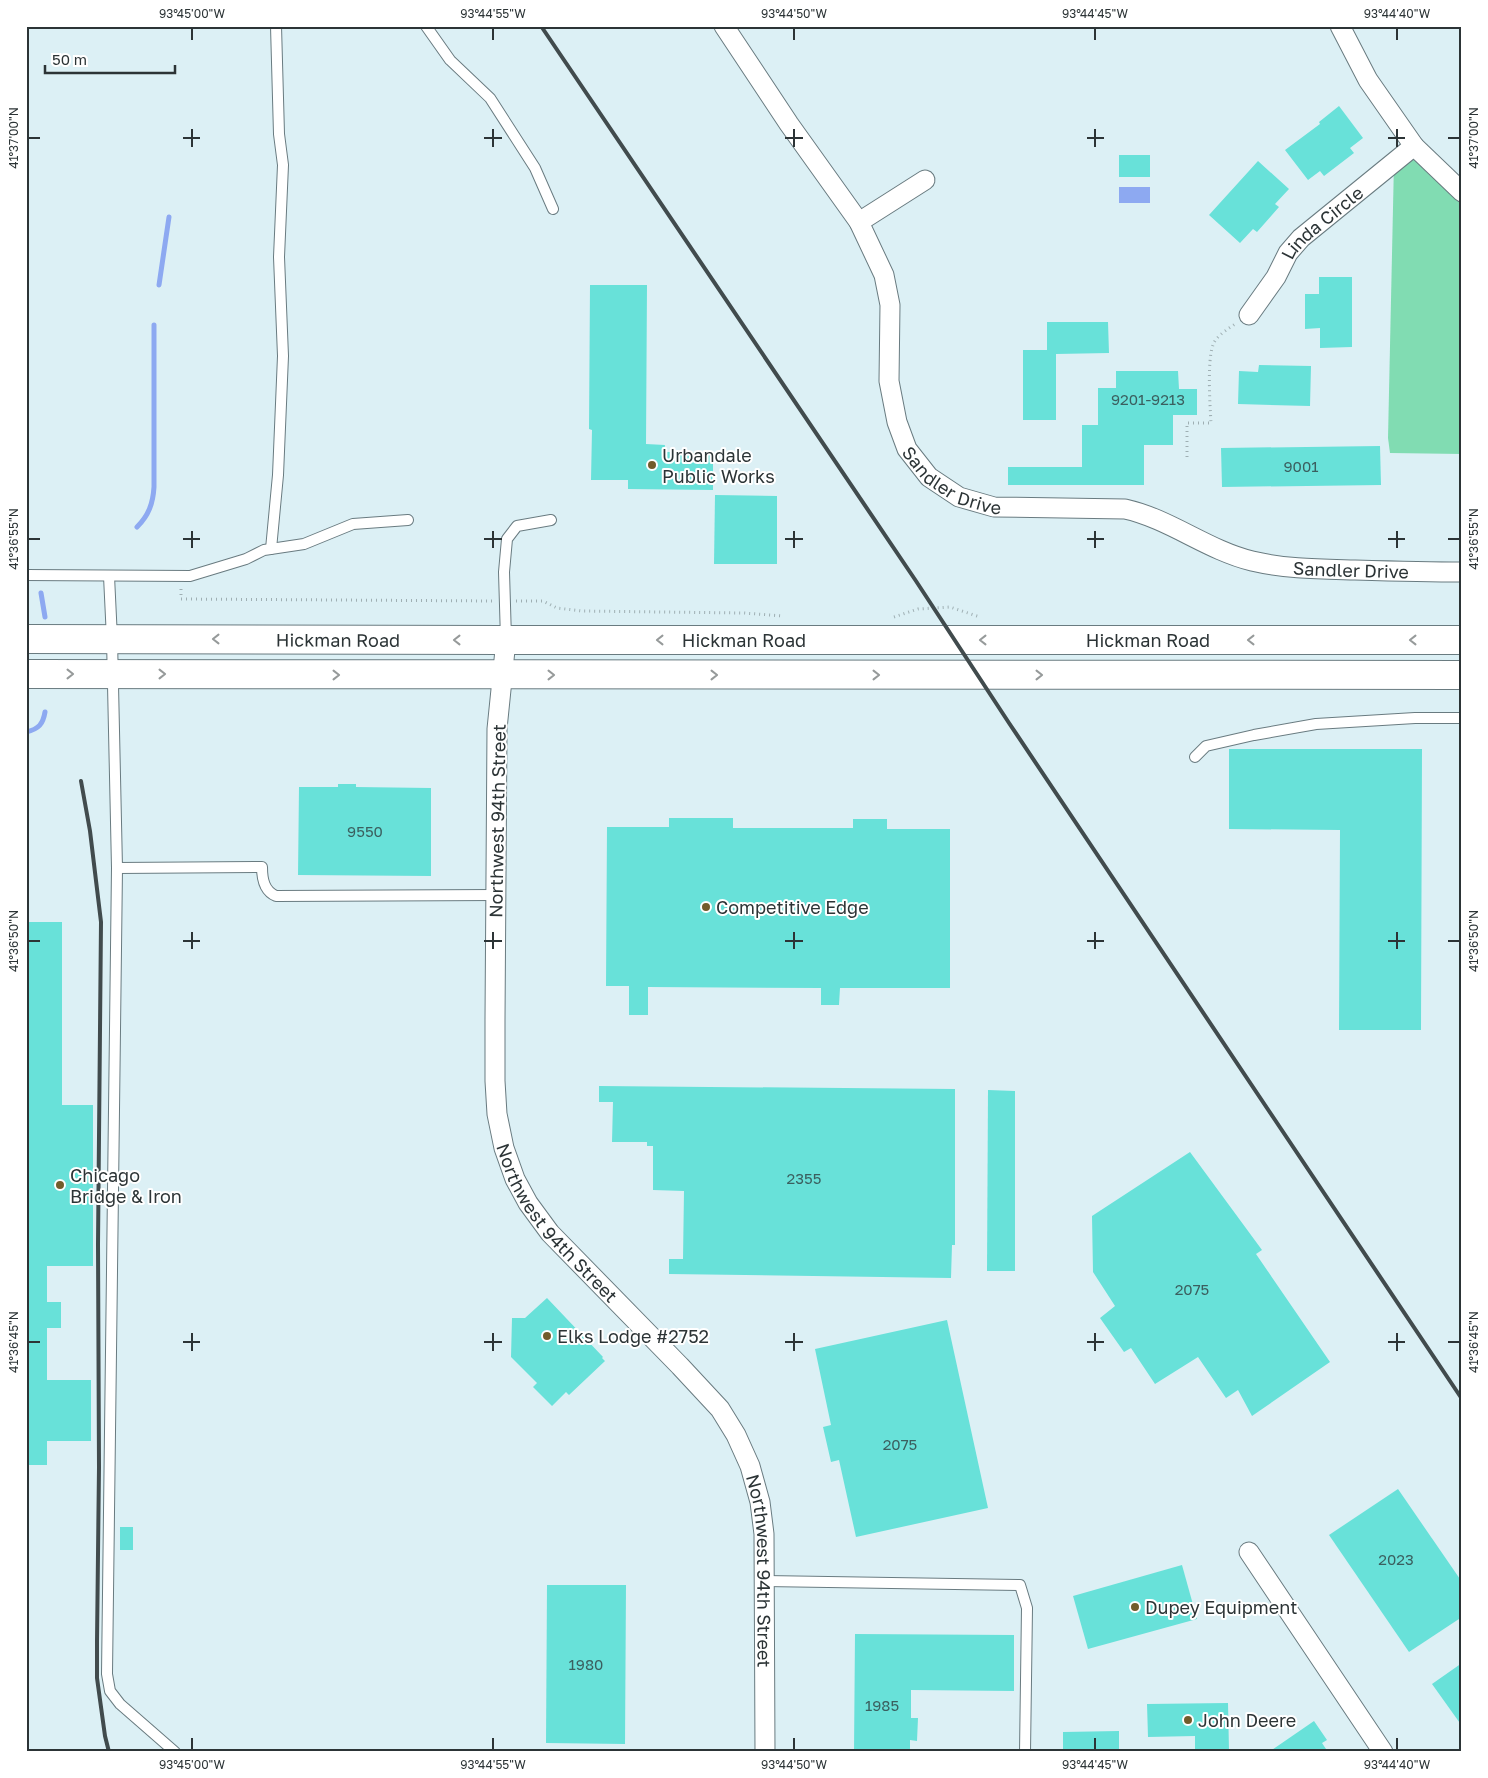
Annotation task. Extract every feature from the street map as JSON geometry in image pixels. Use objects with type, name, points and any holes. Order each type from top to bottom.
[{"type":"main road","name":"Hickman Road","points":[[26,639],[1462,640]]},
{"type":"main road","name":"Hickman Road","points":[[26,674],[1462,675]]},
{"type":"street","name":"Sandler Drive","points":[[724,26],[789,124],[859,222],[884,276],[890,305],[888,381],[896,422],[907,448],[930,477],[959,497],[994,507],[1125,509],[1145,514],[1223,552],[1252,561],[1312,569],[1462,572]]},
{"type":"street","points":[[1340,26],[1368,80],[1414,146],[1462,192]]},
{"type":"street","name":"Linda Circle","points":[[1249,315],[1276,277],[1288,253],[1301,238],[1414,146]]},
{"type":"street","points":[[859,222],[924,180]]},
{"type":"street","name":"Northwest 94th Street","points":[[506,640],[497,729],[495,1081],[504,1148],[528,1203],[550,1234],[720,1409],[736,1436],[750,1466],[760,1502],[764,1534],[765,1752]]},
{"type":"street","points":[[1249,1552],[1383,1752]]},
{"type":"lane","points":[[271,549],[278,475],[284,356],[279,257],[283,165],[279,134],[276,26]]},
{"type":"lane","points":[[426,26],[450,60],[490,98],[535,168],[553,209]]},
{"type":"lane","points":[[26,575],[190,576],[246,559],[264,550],[304,544],[353,524],[408,520]]},
{"type":"lane","points":[[506,640],[504,572],[507,539],[517,526],[551,520]]},
{"type":"lane","points":[[109,576],[117,868],[107,1674],[110,1691],[120,1704],[175,1752]]},
{"type":"lane","points":[[1195,757],[1206,746],[1316,724],[1415,718],[1462,718]]},
{"type":"lane","points":[[117,868],[262,867],[262,877],[266,889],[276,896],[496,895]]},
{"type":"lane","points":[[765,1581],[1020,1585],[1027,1608],[1025,1752]]},
{"type":"path","points":[[1187,457],[1187,423],[1210,423],[1210,360],[1213,344],[1224,332],[1249,315]]},
{"type":"path","points":[[181,576],[181,599],[543,601],[557,608],[582,611],[744,613],[792,617]]},
{"type":"path","points":[[890,618],[918,609],[950,607],[981,617]]},
{"type":"green space","points":[[1414,146],[1462,192],[1462,454],[1390,453],[1388,438],[1394,162]]},
{"type":"water","points":[[1119,187],[1150,187],[1150,203],[1119,203]]},
{"type":"building","points":[[1339,106],[1363,138],[1350,148],[1354,153],[1324,176],[1320,171],[1308,180],[1285,150],[1320,124],[1319,122]]},
{"type":"building","points":[[1119,155],[1150,155],[1150,177],[1119,177]]},
{"type":"building","points":[[1258,161],[1289,189],[1275,204],[1279,207],[1257,232],[1253,229],[1240,243],[1209,215]]},
{"type":"building","points":[[1319,277],[1352,277],[1352,347],[1320,348],[1320,328],[1305,329],[1305,294],[1319,294]]},
{"type":"building","points":[[590,285],[647,285],[646,444],[665,445],[664,452],[713,452],[713,490],[628,489],[628,480],[591,480],[592,430],[589,429]]},
{"type":"building","points":[[1047,322],[1108,322],[1109,353],[1056,354],[1056,420],[1023,420],[1023,350],[1047,350]]},
{"type":"building","points":[[1259,365],[1311,366],[1310,406],[1238,404],[1239,371],[1258,372]]},
{"type":"building","points":[[1116,371],[1178,371],[1179,389],[1197,389],[1197,415],[1173,415],[1173,445],[1144,445],[1144,485],[1008,485],[1008,467],[1082,467],[1082,425],[1098,425],[1098,388],[1116,388]]},
{"type":"building","points":[[1380,446],[1381,485],[1222,487],[1221,448]]},
{"type":"building","points":[[715,495],[777,496],[777,564],[714,564]]},
{"type":"building","points":[[1229,749],[1422,749],[1421,1030],[1339,1030],[1340,830],[1229,829]]},
{"type":"building","points":[[338,784],[356,784],[356,787],[431,788],[431,876],[298,875],[299,787],[338,787]]},
{"type":"building","points":[[669,818],[733,818],[733,828],[853,828],[853,819],[887,819],[887,829],[950,829],[950,988],[840,988],[839,1005],[821,1005],[821,988],[648,987],[648,1015],[629,1015],[629,986],[606,986],[607,827],[669,827]]},
{"type":"building","name":"Chicago Bridge & Iron","points":[[26,922],[62,922],[62,1105],[93,1105],[93,1266],[47,1266],[47,1302],[61,1302],[61,1328],[47,1328],[47,1380],[91,1380],[91,1441],[47,1441],[47,1465],[26,1465]]},
{"type":"building","points":[[599,1086],[955,1089],[955,1245],[952,1245],[951,1278],[669,1274],[669,1259],[683,1259],[684,1191],[653,1190],[653,1146],[647,1146],[647,1142],[612,1142],[613,1102],[599,1102]]},
{"type":"building","points":[[988,1090],[1015,1091],[1015,1271],[987,1271]]},
{"type":"building","points":[[1190,1152],[1262,1250],[1256,1254],[1330,1362],[1252,1416],[1238,1390],[1226,1398],[1198,1357],[1155,1384],[1131,1348],[1124,1352],[1100,1318],[1115,1306],[1093,1272],[1092,1216]]},
{"type":"building","name":"Elks Lodge #2752","points":[[547,1298],[605,1361],[569,1395],[566,1392],[552,1406],[533,1387],[537,1383],[511,1357],[512,1318],[525,1318]]},
{"type":"building","points":[[947,1320],[988,1508],[856,1537],[839,1460],[831,1462],[823,1427],[831,1425],[815,1349]]},
{"type":"building","points":[[1398,1489],[1462,1582],[1462,1617],[1409,1652],[1329,1535]]},
{"type":"building","points":[[120,1527],[133,1527],[133,1550],[120,1550]]},
{"type":"building","name":"Dupey Equipment","points":[[1182,1565],[1197,1619],[1088,1649],[1073,1596]]},
{"type":"building","points":[[547,1585],[626,1585],[625,1744],[546,1743]]},
{"type":"building","points":[[855,1634],[1014,1635],[1014,1691],[911,1690],[911,1718],[918,1718],[917,1741],[910,1740],[910,1752],[854,1752]]},
{"type":"building","points":[[1462,1663],[1462,1726],[1432,1684]]},
{"type":"building","name":"John Deere","points":[[1228,1703],[1229,1751],[1195,1752],[1195,1736],[1148,1737],[1147,1704]]},
{"type":"building","points":[[1314,1721],[1327,1740],[1322,1743],[1328,1752],[1269,1752]]},
{"type":"building","points":[[1119,1731],[1119,1752],[1063,1752],[1063,1732]]},
{"type":"waterway","points":[[159,285],[169,217]]},
{"type":"waterway","points":[[137,527],[145,518],[150,508],[154,487],[154,325]]},
{"type":"waterway","points":[[41,593],[45,617]]},
{"type":"waterway","points":[[26,732],[40,725],[45,712]]},
{"type":"railway","points":[[541,26],[916,581],[1462,1399]]},
{"type":"railway","points":[[81,781],[90,831],[101,922],[97,1678],[109,1752]]},
{"type":"place","name":"Urbandale Public Works","points":[[652,465]]},
{"type":"place","name":"Competitive Edge","points":[[706,907]]},
{"type":"place","name":"Chicago Bridge & Iron","points":[[60,1185]]},
{"type":"place","name":"Elks Lodge #2752","points":[[547,1336]]},
{"type":"place","name":"Dupey Equipment","points":[[1135,1607]]},
{"type":"place","name":"John Deere","points":[[1188,1720]]}]
